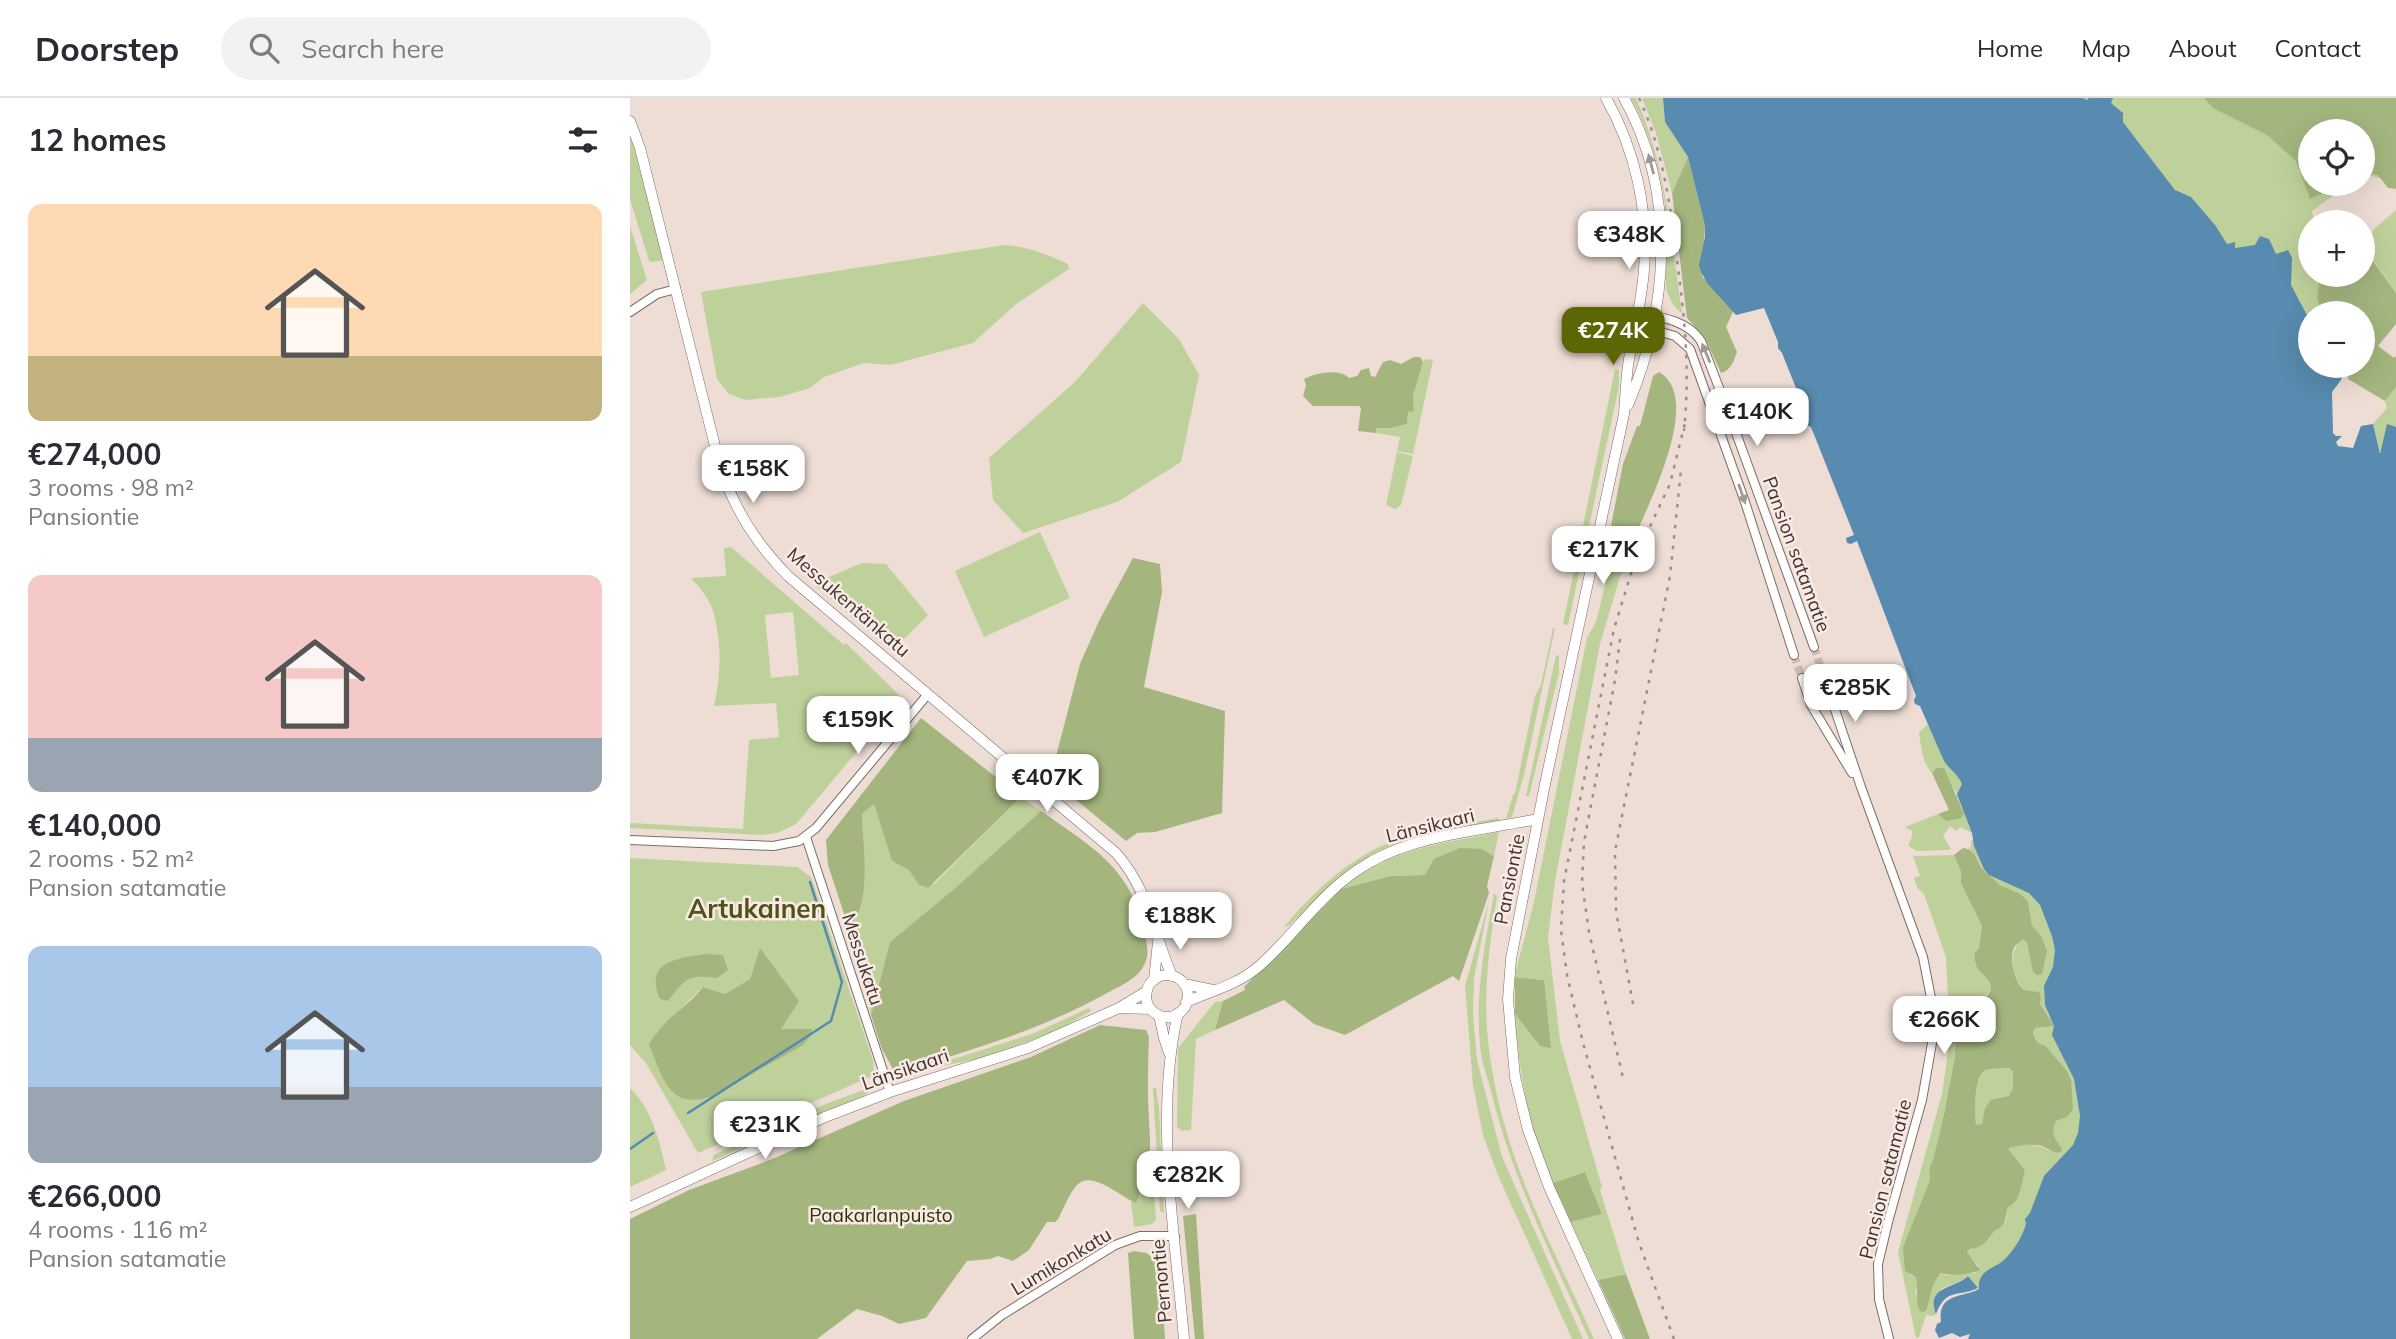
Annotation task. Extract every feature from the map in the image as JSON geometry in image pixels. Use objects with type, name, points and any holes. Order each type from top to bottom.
[{"type":"street","name":"Pansiontie","points":[[1606,98],[1629,149],[1642,206],[1645,255],[1628,366],[1624,414],[1538,819],[1509,976],[1509,1023],[1515,1077],[1540,1166],[1618,1339]]},
{"type":"street","name":"Pansiontie","points":[[1624,414],[1642,371],[1652,329],[1661,258],[1658,200],[1647,151],[1625,98]]},
{"type":"street","name":"Messukentänkatu","points":[[630,121],[640,148],[721,470],[743,519],[762,548],[788,576],[1116,853],[1141,889],[1172,976]]},
{"type":"street","points":[[630,312],[656,294],[676,289]]},
{"type":"street","name":"Pansion satamatie","points":[[1638,313],[1688,328],[1701,341],[1814,647]]},
{"type":"street","name":"Pansion satamatie","points":[[1636,325],[1683,341],[1693,357],[1745,502],[1794,655]]},
{"type":"street","name":"Pansion satamatie","points":[[1822,671],[1923,957],[1932,1003],[1932,1043],[1922,1100],[1878,1264],[1880,1299],[1889,1339]]},
{"type":"street","name":"Pansion satamatie","points":[[1801,678],[1811,705],[1861,787]]},
{"type":"street","points":[[630,840],[773,846],[790,844],[806,837],[823,821],[928,694]]},
{"type":"street","name":"Länsikaari","points":[[1186,1002],[1232,984],[1257,968],[1330,892],[1373,860],[1419,842],[1538,819]]},
{"type":"street","name":"Messukatu","points":[[806,837],[890,1092]]},
{"type":"street","name":"Messukentänkatu","points":[[1154,980],[1158,942]]},
{"type":"street","points":[[1184,984],[1187,991],[1186,1002],[1178,1013],[1167,1017],[1155,1012],[1147,1002],[1147,991],[1154,980],[1163,976],[1172,976],[1184,984],[1213,990]]},
{"type":"street","name":"Länsikaari","points":[[630,1207],[774,1139],[890,1092],[1028,1048],[1119,1008],[1147,991]]},
{"type":"street","name":"Länsikaari","points":[[1119,1008],[1155,1012]]},
{"type":"street","name":"Pernontie","points":[[1155,1012],[1170,1053]]},
{"type":"street","name":"Pernontie","points":[[1178,1013],[1170,1053],[1168,1137],[1184,1339]]},
{"type":"street","name":"Lumikonkatu","points":[[972,1339],[1002,1315],[1115,1245],[1140,1236],[1175,1236]]},
{"type":"green space","points":[[1631,98],[1636,98],[1655,150],[1671,231],[1682,313],[1673,304],[1667,291],[1667,219],[1657,165]]},
{"type":"green space","points":[[1642,98],[1663,98],[1665,122],[1688,157],[1672,193],[1656,133]]},
{"type":"green space","points":[[1999,98],[2396,98],[2396,182],[2375,177],[2375,119],[2298,119],[2298,196],[2333,196],[2313,210],[2298,210],[2298,287],[2318,287],[2317,301],[2298,301],[2298,357]]},
{"type":"green space","points":[[2204,98],[2396,98],[2396,189],[2388,188],[2375,174],[2375,119],[2298,119],[2298,166],[2296,161],[2267,135],[2213,108]]},
{"type":"green space","points":[[630,133],[664,260],[649,261],[630,199]]},
{"type":"green space","points":[[1688,157],[1705,226],[1702,276],[1733,312],[1726,327],[1737,352],[1730,368],[1721,373],[1705,338],[1687,318],[1672,193]]},
{"type":"green space","points":[[2396,210],[2396,293],[2375,263],[2375,228]]},
{"type":"green space","points":[[630,226],[647,280],[630,294]]},
{"type":"green space","points":[[1004,245],[1044,254],[1068,264],[1069,269],[1016,304],[973,343],[890,365],[864,363],[824,377],[810,388],[779,397],[745,400],[729,394],[717,379],[701,292]]},
{"type":"green space","points":[[2375,264],[2396,293],[2396,324],[2378,346],[2394,358],[2396,356],[2396,387],[2385,401],[2348,379],[2375,378],[2375,301],[2317,299],[2318,287],[2375,287]]},
{"type":"green space","points":[[1143,303],[1179,339],[1199,375],[1181,462],[1117,502],[1023,533],[993,500],[989,458],[1075,382]]},
{"type":"green space","points":[[1420,357],[1423,362],[1413,396],[1414,411],[1408,412],[1407,424],[1376,428],[1376,433],[1358,431],[1359,406],[1313,406],[1303,396],[1306,385],[1304,379],[1309,377],[1334,372],[1349,378],[1369,368],[1371,376],[1375,377],[1383,362],[1390,360],[1401,364]]},
{"type":"green space","points":[[1425,359],[1433,360],[1413,454],[1397,451],[1400,437],[1376,433],[1376,428],[1407,424],[1408,411],[1414,410],[1413,396]]},
{"type":"green space","points":[[1615,369],[1619,370],[1619,386],[1568,625],[1563,624]]},
{"type":"green space","points":[[1659,372],[1672,387],[1676,408],[1673,434],[1665,463],[1625,560],[1605,557],[1623,464],[1637,426],[1640,426],[1653,376]]},
{"type":"green space","points":[[2396,387],[2396,427],[2387,425],[2380,456],[2373,424],[2387,408],[2385,401]]},
{"type":"green space","points":[[1397,452],[1413,456],[1401,505],[1395,509],[1386,505]]},
{"type":"green space","points":[[1040,532],[1070,598],[984,637],[955,571]]},
{"type":"green space","points":[[731,547],[844,645],[846,643],[902,698],[796,824],[777,833],[762,835],[630,828],[630,823],[743,829],[749,740],[779,737],[776,703],[714,706],[720,658],[716,622],[709,602],[691,578],[726,576],[724,548]],"holes":[[[793,612],[799,675],[771,678],[765,615]]]},
{"type":"green space","points":[[1605,557],[1625,560],[1600,644],[1555,881],[1548,937],[1560,1041],[1602,1187],[1600,1190],[1626,1274],[1598,1280],[1571,1222],[1602,1214],[1585,1172],[1553,1183],[1537,1142],[1522,1079],[1515,1014],[1540,1046],[1544,980],[1515,977],[1534,902],[1587,638],[1596,622],[1606,581],[1603,580]]},
{"type":"green space","points":[[1133,558],[1160,564],[1162,592],[1144,687],[1225,711],[1222,813],[1155,832],[1137,833],[1126,841],[1063,789],[1054,764],[1080,664],[1099,621]]},
{"type":"green space","points":[[862,563],[886,564],[928,615],[892,651],[816,586],[818,582]]},
{"type":"green space","points":[[1553,628],[1524,775],[1512,817],[1506,819],[1515,793],[1535,696],[1541,685]]},
{"type":"green space","points":[[1556,655],[1559,656],[1559,673],[1529,796],[1526,796]]},
{"type":"green space","points":[[921,718],[1021,797],[928,888],[918,884],[909,870],[892,861],[874,804],[862,814],[864,889],[861,904],[849,929],[828,865],[826,840]]},
{"type":"green space","points":[[1932,724],[1960,752],[1972,833],[1960,827],[1956,831],[1950,826],[1943,836],[1951,849],[1917,851],[1908,846],[1912,831],[1905,827],[1938,814],[1946,821],[1957,794],[1946,773],[1936,768],[1932,773],[1926,764],[1919,732]]},
{"type":"green space","points":[[1936,768],[1944,768],[1964,814],[1961,818],[1946,821],[1938,814],[1949,810],[1932,773]]},
{"type":"green space","points":[[1021,797],[1041,811],[890,942],[871,1015],[849,929],[861,904],[864,889],[862,814],[874,804],[892,861],[909,870],[918,884],[934,884]]},
{"type":"green space","points":[[1041,811],[1092,848],[1119,874],[1138,909],[1147,944],[1147,955],[1142,968],[1125,984],[1057,1018],[977,1048],[895,1073],[882,1049],[871,1015],[890,942]]},
{"type":"green space","points":[[1498,818],[1501,821],[1417,838],[1380,852],[1347,872],[1290,925],[1284,927],[1333,877],[1377,848],[1418,833]]},
{"type":"green space","points":[[1499,832],[1494,856],[1482,849],[1426,875],[1391,876],[1341,889],[1379,864],[1398,856],[1435,845]]},
{"type":"green space","points":[[1974,840],[2062,908],[2095,1096],[2049,1210],[1979,1289],[1968,1276],[1941,1289],[1936,1314],[1926,1315],[1919,1337],[1916,1338],[1898,1252],[1942,1094],[1950,1039],[1946,957],[1924,894],[1918,889],[1914,878],[1920,876],[1913,856],[1954,855],[1961,871],[1961,883],[1982,926],[1979,948],[1974,954],[1976,966],[1991,984],[1991,990],[1984,997],[1961,1003],[1955,1023],[1955,1056],[1944,1114],[1929,1169],[1930,1180],[1917,1212],[1910,1275],[1916,1277],[1918,1283],[1915,1294],[1927,1309],[1933,1285],[1940,1273],[1975,1273],[1979,1266],[1967,1252],[1989,1239],[2006,1221],[2008,1207],[2020,1193],[2024,1170],[2007,1149],[2030,1145],[2052,1152],[2058,1144],[2053,1133],[2056,1121],[2067,1117],[2067,1071],[2045,1045],[2037,1041],[2033,1032],[2035,1028],[2053,1026],[2040,1004],[2041,997],[2023,988],[2017,980],[2012,961],[2015,949],[2023,939],[2047,951],[2042,937],[2032,927],[2028,901],[1997,882],[1981,868],[1968,849]]},
{"type":"green space","points":[[1460,848],[1482,849],[1494,856],[1487,886],[1489,893],[1459,981],[1453,976],[1345,1035],[1314,1024],[1284,1000],[1215,1030],[1223,1001],[1245,990],[1244,987],[1341,889],[1391,876],[1425,875],[1434,859]]},
{"type":"green space","points":[[1963,848],[1968,849],[1974,854],[1981,868],[2000,885],[2020,894],[2028,901],[2032,926],[2042,937],[2047,951],[2042,974],[2033,972],[2027,942],[2023,939],[2013,951],[2013,969],[2023,989],[2039,992],[2040,1004],[2054,1026],[2035,1028],[2033,1032],[2037,1041],[2045,1045],[2067,1071],[2071,1080],[2073,1109],[2067,1117],[2056,1121],[2054,1125],[2054,1136],[2062,1149],[2061,1152],[2036,1145],[2008,1149],[2025,1170],[2016,1201],[2008,1207],[2002,1226],[1982,1245],[1967,1252],[1980,1270],[1960,1274],[1940,1273],[1924,1312],[1920,1311],[1918,1306],[1916,1277],[1905,1271],[1903,1247],[1930,1180],[1929,1169],[1944,1114],[1955,1056],[1956,1007],[1984,998],[1991,990],[1990,982],[1976,966],[1974,954],[1979,948],[1982,926],[1961,883],[1961,871],[1954,855]],"holes":[[[2009,1068],[2013,1072],[2013,1088],[2009,1096],[1991,1100],[1985,1108],[1982,1124],[1976,1125],[1976,1095],[1982,1073],[1988,1069]]]},
{"type":"green space","points":[[630,858],[797,867],[811,877],[873,1060],[874,1075],[698,1153],[646,1063],[630,1045]],"holes":[[[761,949],[780,1029],[811,1029],[656,1033],[703,987],[725,994],[750,979]]]},
{"type":"green space","points":[[1494,893],[1497,897],[1488,963],[1486,1012],[1492,1071],[1501,1112],[1542,1226],[1594,1339],[1589,1339],[1521,1184],[1509,1153],[1483,1061],[1479,1025],[1480,987]]},
{"type":"green space","points":[[1489,901],[1474,978],[1473,1014],[1477,1060],[1502,1157],[1583,1339],[1572,1339],[1497,1173],[1483,1135],[1473,1085],[1465,986]]},
{"type":"green space","points":[[760,948],[799,1001],[781,1029],[812,1029],[811,1035],[803,1045],[713,1096],[698,1100],[677,1095],[664,1080],[649,1045],[661,1028],[703,987],[725,994],[750,979]]},
{"type":"green space","points":[[707,954],[723,955],[728,970],[717,978],[699,977],[688,980],[668,1001],[660,999],[656,976],[660,969],[676,960]]},
{"type":"green space","points":[[1515,977],[1544,980],[1551,1048],[1540,1046],[1515,1014]]},
{"type":"green space","points":[[1223,1001],[1215,1030],[1196,1039],[1191,1130],[1182,1131],[1177,1127],[1178,1048],[1215,1002]]},
{"type":"green space","points":[[1089,1008],[1091,1011],[1056,1031],[986,1057],[937,1067],[906,1077],[900,1076],[1032,1034]]},
{"type":"green space","name":"Paakarlanpuisto","points":[[1100,1025],[1146,1030],[1149,1037],[1150,1150],[1146,1174],[1136,1203],[1098,1182],[1083,1181],[1077,1185],[1058,1219],[1055,1222],[1047,1222],[1029,1250],[1013,1261],[998,1256],[967,1261],[926,1318],[899,1324],[857,1309],[817,1339],[630,1339],[630,1219],[689,1190],[770,1160],[904,1101],[1031,1057]]},
{"type":"green space","points":[[2009,1068],[2013,1072],[2013,1088],[2009,1097],[1993,1102],[1987,1109],[1982,1125],[1976,1125],[1976,1095],[1982,1073],[1988,1069]]},
{"type":"green space","points":[[875,1086],[865,1095],[712,1161],[714,1155],[828,1103]]},
{"type":"green space","points":[[630,1088],[638,1096],[649,1116],[658,1137],[666,1170],[630,1187]]},
{"type":"green space","points":[[1153,1088],[1156,1088],[1159,1109],[1164,1213],[1160,1211]]},
{"type":"green space","points":[[1151,1155],[1156,1220],[1152,1224],[1134,1227],[1131,1201],[1136,1202],[1145,1183]]},
{"type":"green space","points":[[1585,1172],[1602,1214],[1571,1222],[1553,1183]]},
{"type":"green space","points":[[1196,1214],[1204,1339],[1195,1339],[1183,1216]]},
{"type":"green space","points":[[1128,1253],[1146,1253],[1160,1262],[1165,1339],[1134,1339]]},
{"type":"green space","points":[[1626,1274],[1650,1339],[1625,1339],[1598,1280]]},
{"type":"water","points":[[1663,98],[2113,98],[2111,103],[2123,113],[2123,122],[2175,190],[2191,197],[2227,244],[2235,242],[2235,248],[2255,245],[2260,236],[2269,239],[2276,254],[2288,250],[2292,258],[2291,285],[2299,301],[2298,378],[2342,378],[2332,392],[2333,433],[2342,436],[2336,442],[2338,446],[2353,448],[2361,426],[2373,424],[2380,454],[2387,424],[2396,427],[2396,1339],[1968,1339],[1970,1334],[1960,1337],[1952,1333],[1939,1338],[1935,1330],[1941,1322],[1943,1306],[1952,1298],[1979,1289],[1984,1273],[2002,1262],[2013,1250],[2023,1233],[2025,1219],[2030,1213],[2044,1176],[2073,1145],[2078,1133],[2080,1116],[2074,1079],[2052,1035],[2054,1026],[2045,1005],[2044,986],[2053,967],[2055,950],[2052,936],[2040,905],[2029,893],[1989,875],[1984,869],[1957,794],[1962,784],[1944,761],[1920,706],[1915,704],[1916,696],[1857,541],[1847,543],[1846,538],[1854,535],[1811,427],[1807,425],[1798,400],[1800,398],[1764,308],[1736,315],[1707,283],[1701,272],[1699,265],[1705,226],[1688,157],[1665,122]]},
{"type":"water","points":[[1968,1276],[1978,1288],[1948,1297],[1936,1314],[1934,1305],[1938,1293]]},
{"type":"waterway","points":[[688,1113],[831,1021],[842,982],[810,882]]},
{"type":"waterway","points":[[630,1149],[653,1133]]},
{"type":"tunnel","points":[[1814,647],[1822,671]]},
{"type":"tunnel","points":[[1794,655],[1802,678]]},
{"type":"railway","points":[[1639,98],[1660,157],[1674,239],[1686,345],[1684,431]]},
{"type":"railway","points":[[1674,1339],[1639,1243],[1583,1043],[1567,975],[1561,930],[1564,881],[1614,629],[1637,554],[1670,484],[1685,423]]},
{"type":"railway","points":[[1633,1004],[1616,911],[1615,851],[1670,576],[1681,470]]},
{"type":"railway","points":[[1620,639],[1615,680],[1584,842],[1582,883],[1589,932],[1624,1082]]},
{"type":"district","name":"Artukainen","points":[[757,908]]}]
